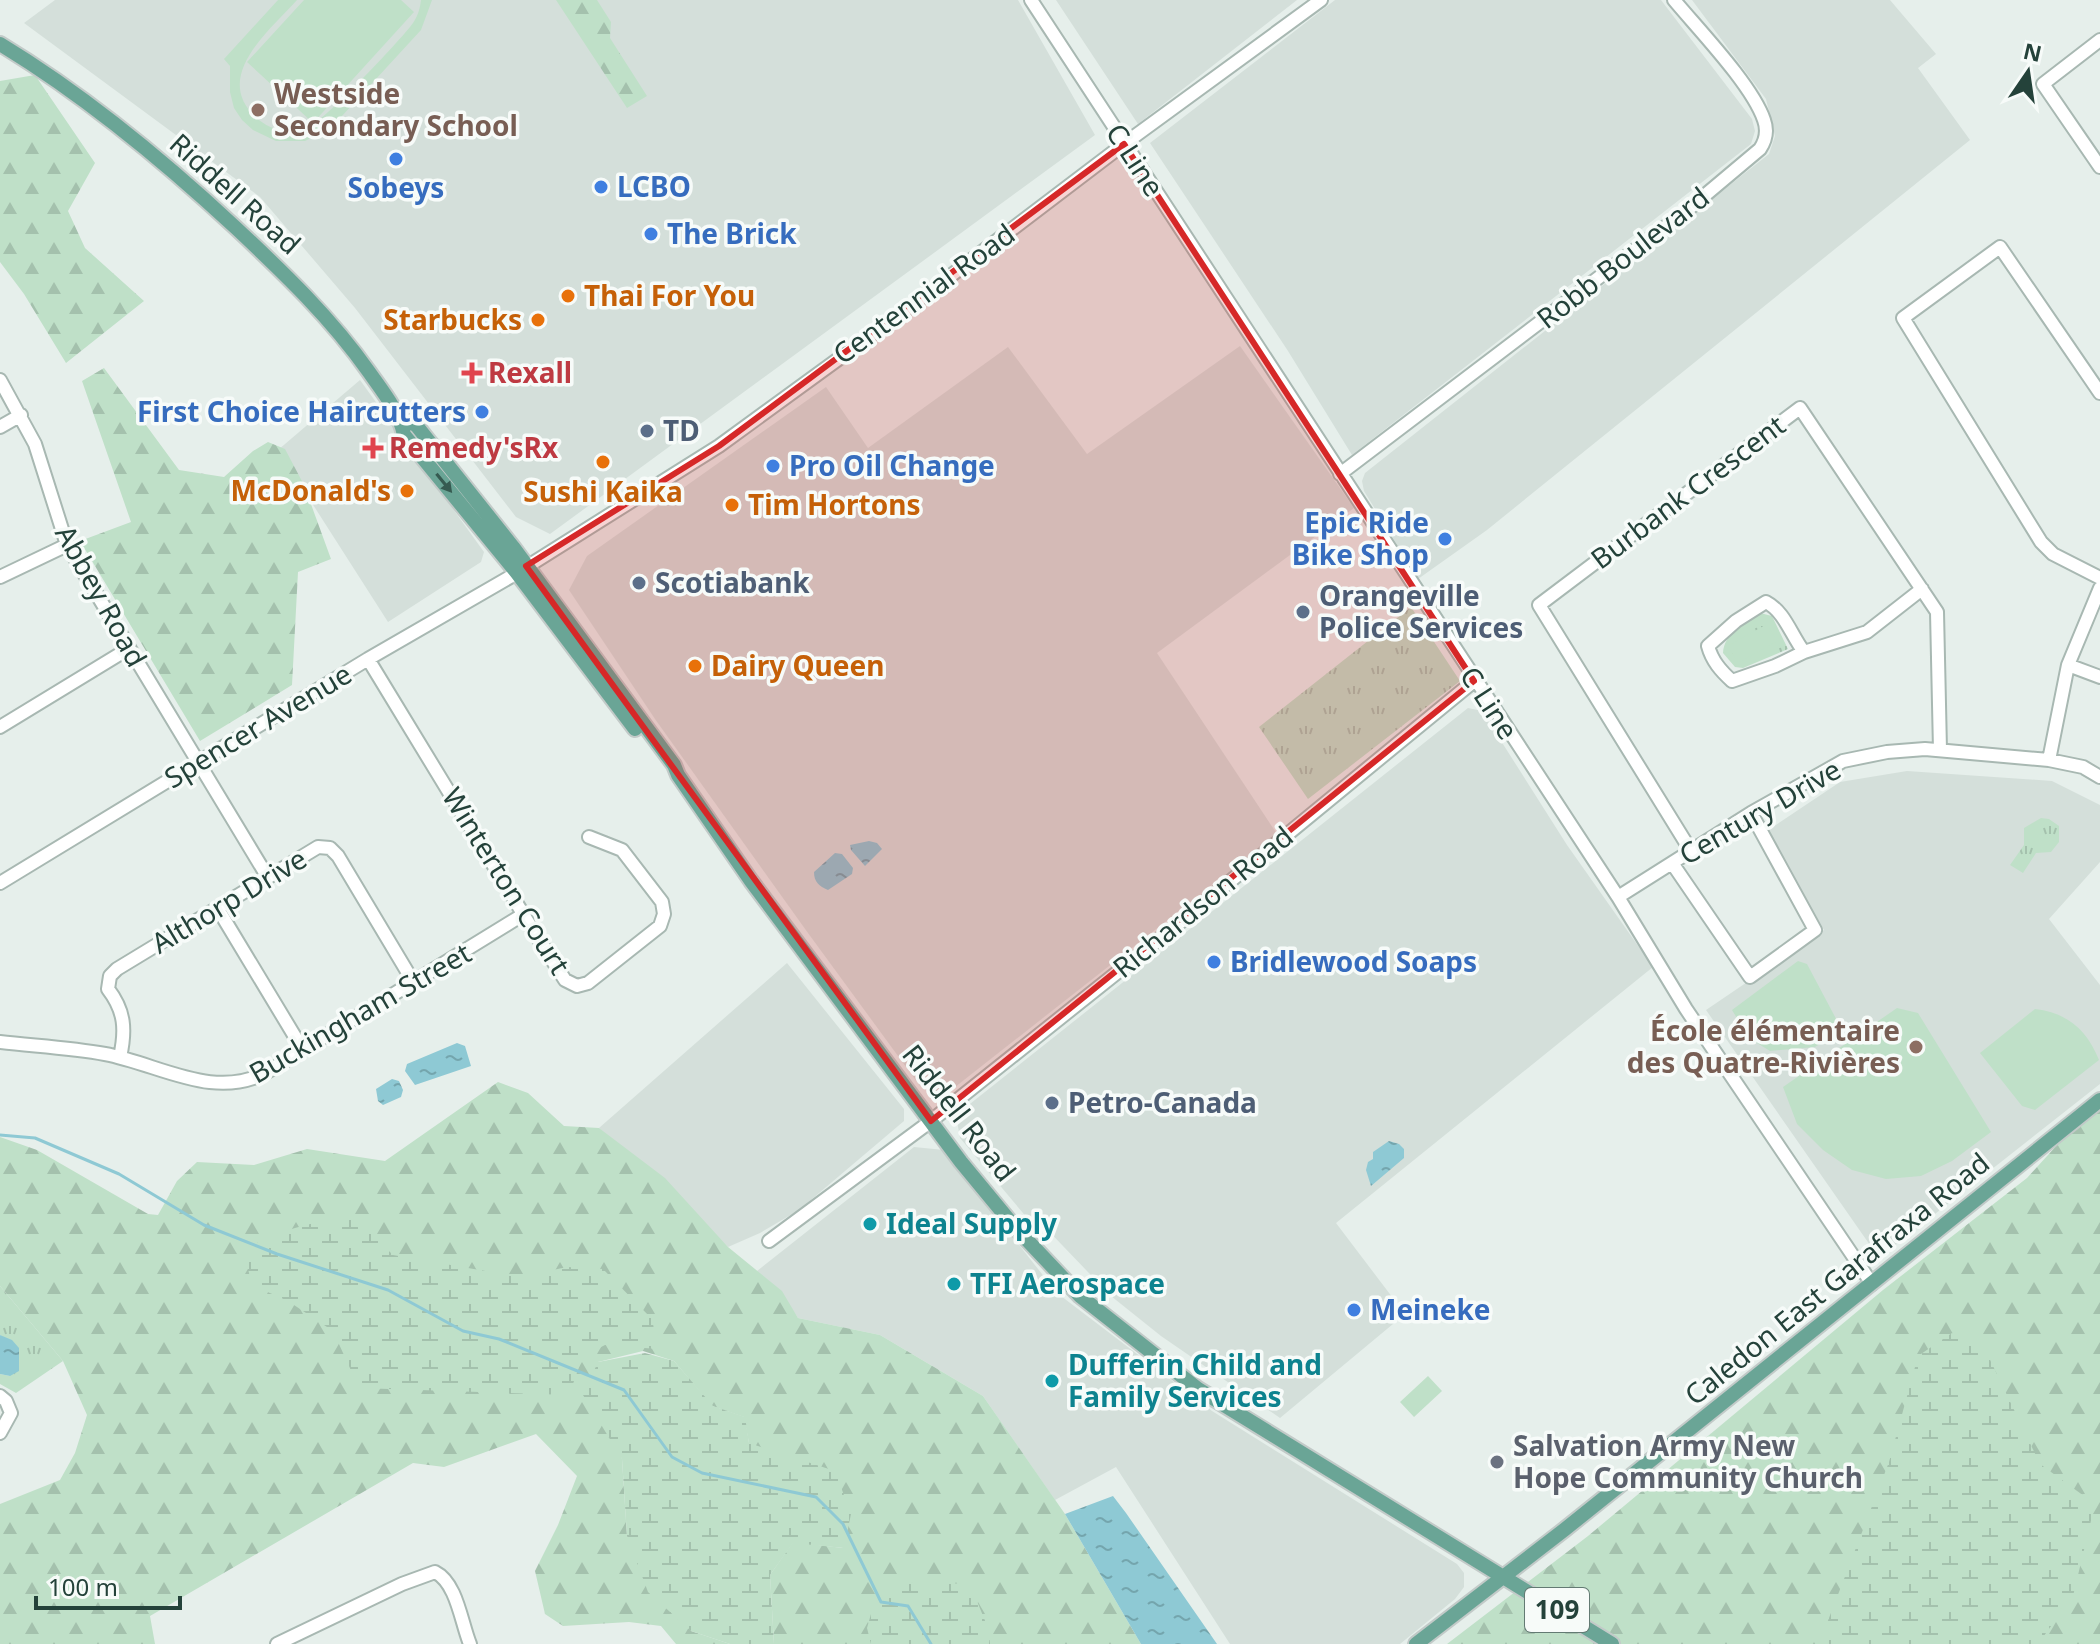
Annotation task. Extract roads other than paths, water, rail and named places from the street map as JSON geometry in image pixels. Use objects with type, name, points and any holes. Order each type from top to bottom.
[{"type":"main road","name":"Riddell Road","points":[[0,44],[71,91],[139,142],[297,286],[348,343],[401,419],[416,425],[521,570],[674,765],[751,881],[931,1121],[1013,1225],[1080,1296],[1198,1389],[1501,1577]]},
{"type":"main road","name":"Caledon East Garafraxa Road","points":[[1416,1644],[1564,1530],[2100,1100]]},
{"type":"main road","name":"109","points":[[1501,1577],[1612,1644]]},
{"type":"street","name":"C Line","points":[[1031,0],[1618,897],[1686,1009],[1872,1284]]},
{"type":"street","name":"Centennial Road","points":[[521,570],[719,446],[1321,0]]},
{"type":"street","name":"Robb Boulevard","points":[[1340,474],[1678,217],[1760,149],[1765,141],[1765,121],[1754,99],[1674,0]]},
{"type":"street","points":[[2100,40],[2043,84],[2100,167]]},
{"type":"street","points":[[2100,393],[2000,247],[1903,318],[2041,542],[2053,554],[2100,578]]},
{"type":"street","name":"Abbey Road","points":[[0,380],[35,444],[67,545],[267,876]]},
{"type":"street","name":"Burbank Crescent","points":[[1691,851],[1539,605],[1800,408],[1937,612],[1940,750]]},
{"type":"street","points":[[0,427],[21,415]]},
{"type":"street","points":[[0,577],[67,545]]},
{"type":"street","name":"Spencer Avenue","points":[[0,883],[368,659],[521,570]]},
{"type":"street","points":[[2049,760],[2068,665],[2100,588]]},
{"type":"street","points":[[1804,652],[1785,620],[1774,606],[1766,602],[1736,621],[1708,646],[1710,655],[1732,681],[1804,652],[1867,632],[1922,589]]},
{"type":"street","points":[[0,727],[128,649]]},
{"type":"street","name":"Winterton Court","points":[[368,659],[565,980],[577,986],[588,983],[660,926],[664,914],[662,902],[622,850],[589,837]]},
{"type":"street","points":[[2068,665],[2100,677]]},
{"type":"street","name":"Richardson Road","points":[[769,1241],[931,1121],[1183,920],[1474,681]]},
{"type":"street","name":"Century Drive","points":[[1618,897],[1751,813],[1843,761],[1887,752],[1940,750],[2049,760],[2083,767],[2100,777]]},
{"type":"street","points":[[1672,863],[1750,977],[1815,930],[1751,813]]},
{"type":"street","name":"Althorp Drive","points":[[120,1057],[123,1016],[119,1003],[108,989],[110,976],[318,847],[330,848],[338,856],[414,983]]},
{"type":"street","points":[[218,909],[303,1050]]},
{"type":"street","name":"Buckingham Street","points":[[0,1042],[120,1057],[221,1085],[254,1079],[524,914]]},
{"type":"street","points":[[0,1396],[11,1413],[0,1433]]},
{"type":"street","points":[[277,1644],[402,1584],[435,1572],[444,1577],[450,1587],[470,1644]]},
{"type":"water","points":[[869,841],[877,843],[882,849],[865,866],[850,845]]},
{"type":"water","points":[[835,853],[842,854],[853,868],[852,874],[828,890],[818,883],[814,872]]},
{"type":"water","points":[[457,1043],[465,1046],[471,1066],[415,1085],[405,1071],[407,1064]]},
{"type":"water","points":[[392,1079],[399,1081],[403,1090],[401,1097],[383,1105],[378,1101],[376,1089]]},
{"type":"water","points":[[1389,1141],[1404,1149],[1404,1158],[1371,1186],[1366,1170],[1368,1162],[1373,1159],[1373,1152]]},
{"type":"water","points":[[0,1335],[12,1340],[19,1348],[19,1371],[10,1376],[0,1374]]},
{"type":"water","points":[[1113,1496],[1217,1644],[1141,1644],[1065,1514]]},
{"type":"waterway","points":[[0,1135],[35,1138],[119,1174],[204,1225],[277,1254],[388,1290],[463,1331],[499,1339],[624,1390],[672,1457],[702,1473],[816,1497],[843,1524],[881,1602],[908,1606],[931,1644]]},
{"type":"place","name":"Westside Secondary School","points":[[258,110]]},
{"type":"place","name":"Sobeys","points":[[396,159]]},
{"type":"place","name":"LCBO","points":[[601,187]]},
{"type":"place","name":"The Brick","points":[[651,234]]},
{"type":"place","name":"Thai For You","points":[[568,296]]},
{"type":"place","name":"Starbucks","points":[[538,320]]},
{"type":"place","name":"Rexall","points":[[472,373]]},
{"type":"place","name":"First Choice Haircutters","points":[[482,412]]},
{"type":"place","name":"TD","points":[[647,431]]},
{"type":"place","name":"Remedy'sRx","points":[[373,448]]},
{"type":"place","name":"Sushi Kaika","points":[[603,462]]},
{"type":"place","name":"Pro Oil Change","points":[[773,466]]},
{"type":"place","name":"McDonald's","points":[[407,491]]},
{"type":"place","name":"Tim Hortons","points":[[732,505]]},
{"type":"place","name":"Epic Ride Bike Shop","points":[[1445,539]]},
{"type":"place","name":"Scotiabank","points":[[639,583]]},
{"type":"place","name":"Orangeville Police Services","points":[[1303,612]]},
{"type":"place","name":"Dairy Queen","points":[[695,666]]},
{"type":"place","name":"Bridlewood Soaps","points":[[1214,962]]},
{"type":"place","name":"École élémentaire des Quatre-Rivières","points":[[1916,1047]]},
{"type":"place","name":"Petro-Canada","points":[[1052,1103]]},
{"type":"place","name":"Ideal Supply","points":[[870,1224]]},
{"type":"place","name":"TFI Aerospace","points":[[954,1284]]},
{"type":"place","name":"Meineke","points":[[1354,1310]]},
{"type":"place","name":"Dufferin Child and Family Services","points":[[1052,1381]]},
{"type":"place","name":"Salvation Army New Hope Community Church","points":[[1497,1462]]}]
